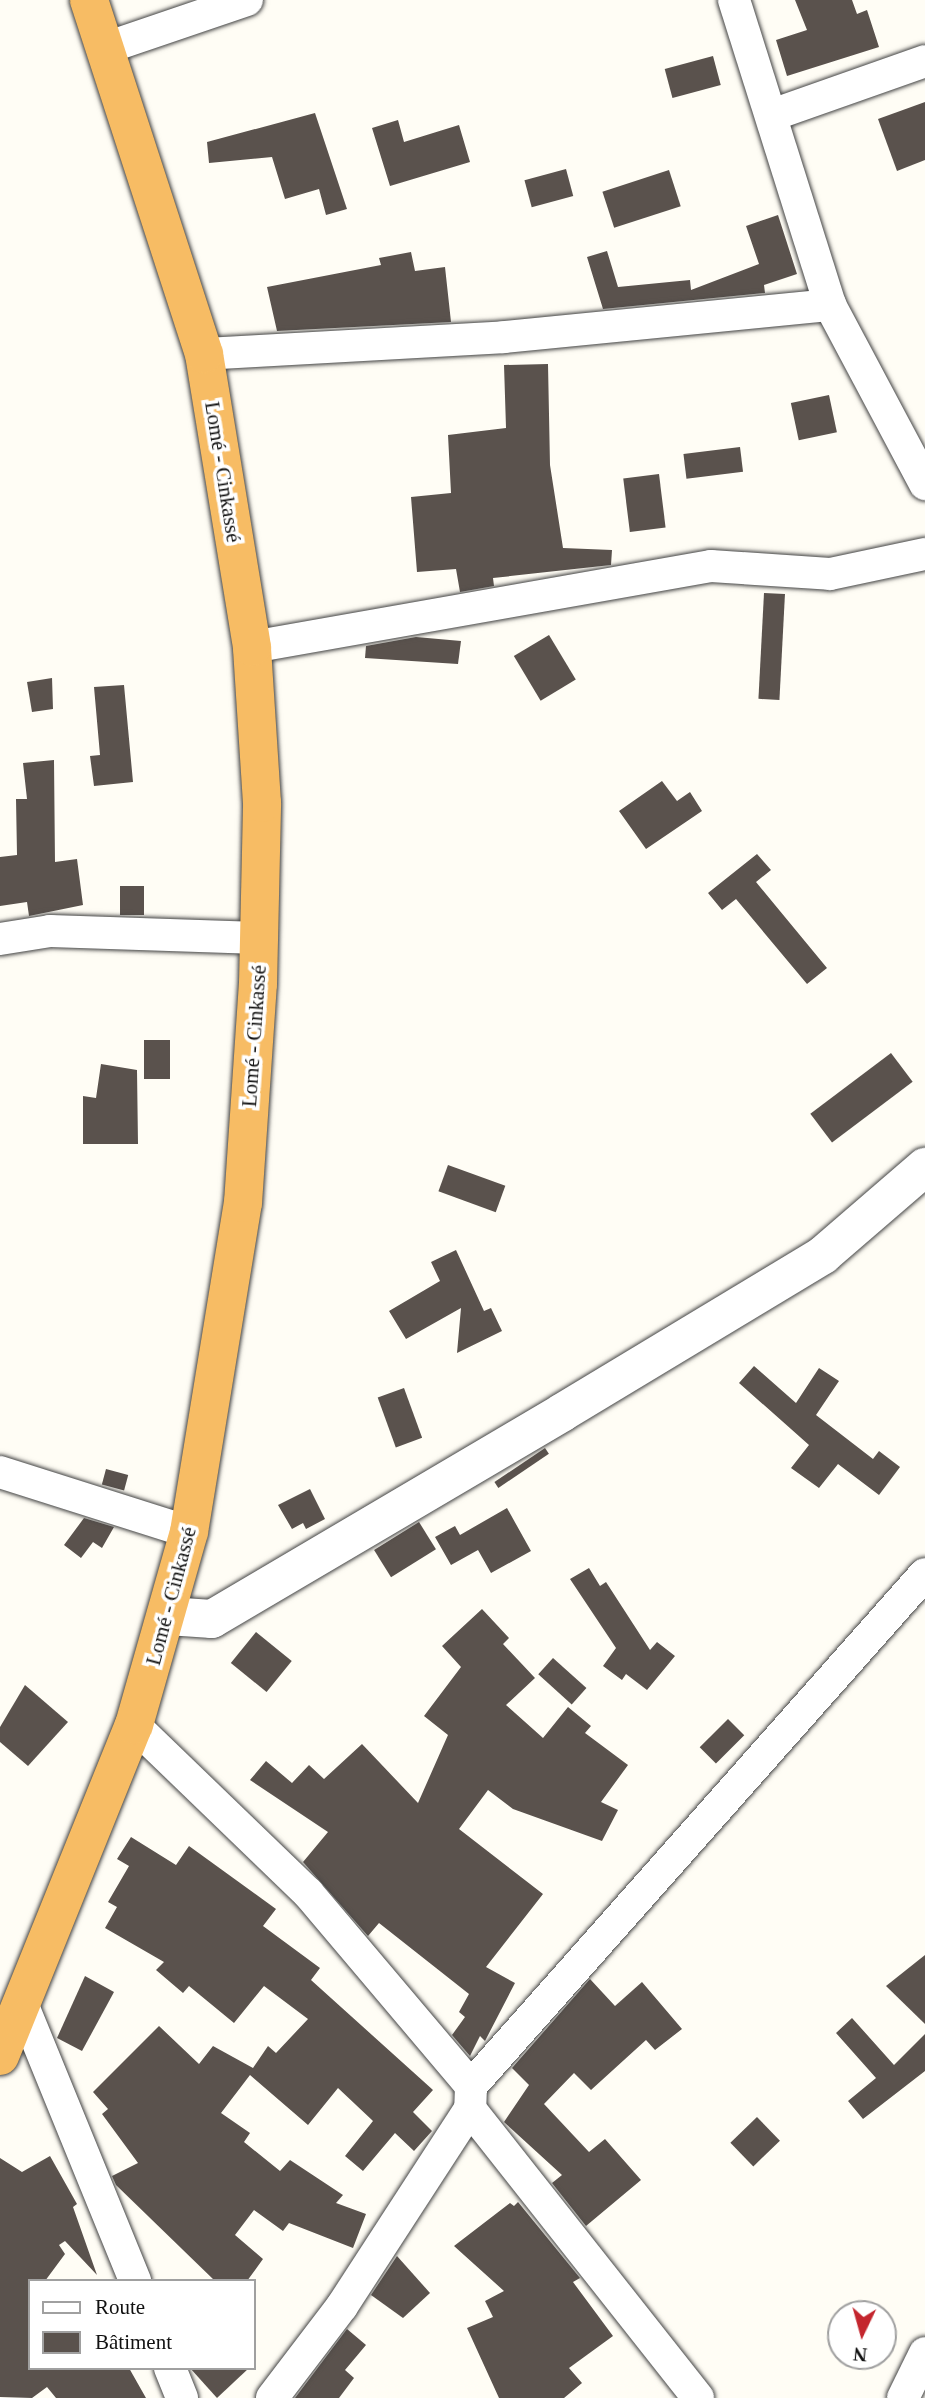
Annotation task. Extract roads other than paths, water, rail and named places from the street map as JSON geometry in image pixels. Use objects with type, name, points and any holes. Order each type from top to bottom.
[{"type":"highway","name":"Lomé - Cinkassé","points":[[0,2056],[13,2013],[134,1725],[169,1616],[190,1532],[243,1203],[259,939],[262,803],[252,647],[204,354],[89,0]]},
{"type":"street","points":[[103,49],[247,0]]},
{"type":"street","points":[[734,0],[830,305],[925,484]]},
{"type":"street","points":[[772,115],[925,61]]},
{"type":"street","points":[[204,354],[504,337],[830,305]]},
{"type":"street","points":[[252,647],[711,566],[831,574],[925,554]]},
{"type":"street","points":[[0,939],[50,931],[259,939]]},
{"type":"street","points":[[169,1616],[212,1619],[563,1412],[823,1255],[925,1167]]},
{"type":"street","points":[[0,1472],[190,1532]]},
{"type":"street","points":[[272,2398],[342,2306],[470,2097],[925,1574]]},
{"type":"street","points":[[134,1725],[308,1893],[470,2097],[698,2398]]},
{"type":"street","points":[[13,2013],[134,2279]]},
{"type":"street","points":[[903,2398],[925,2353]]},
{"type":"street","points":[[171,2370],[183,2398]]}]
